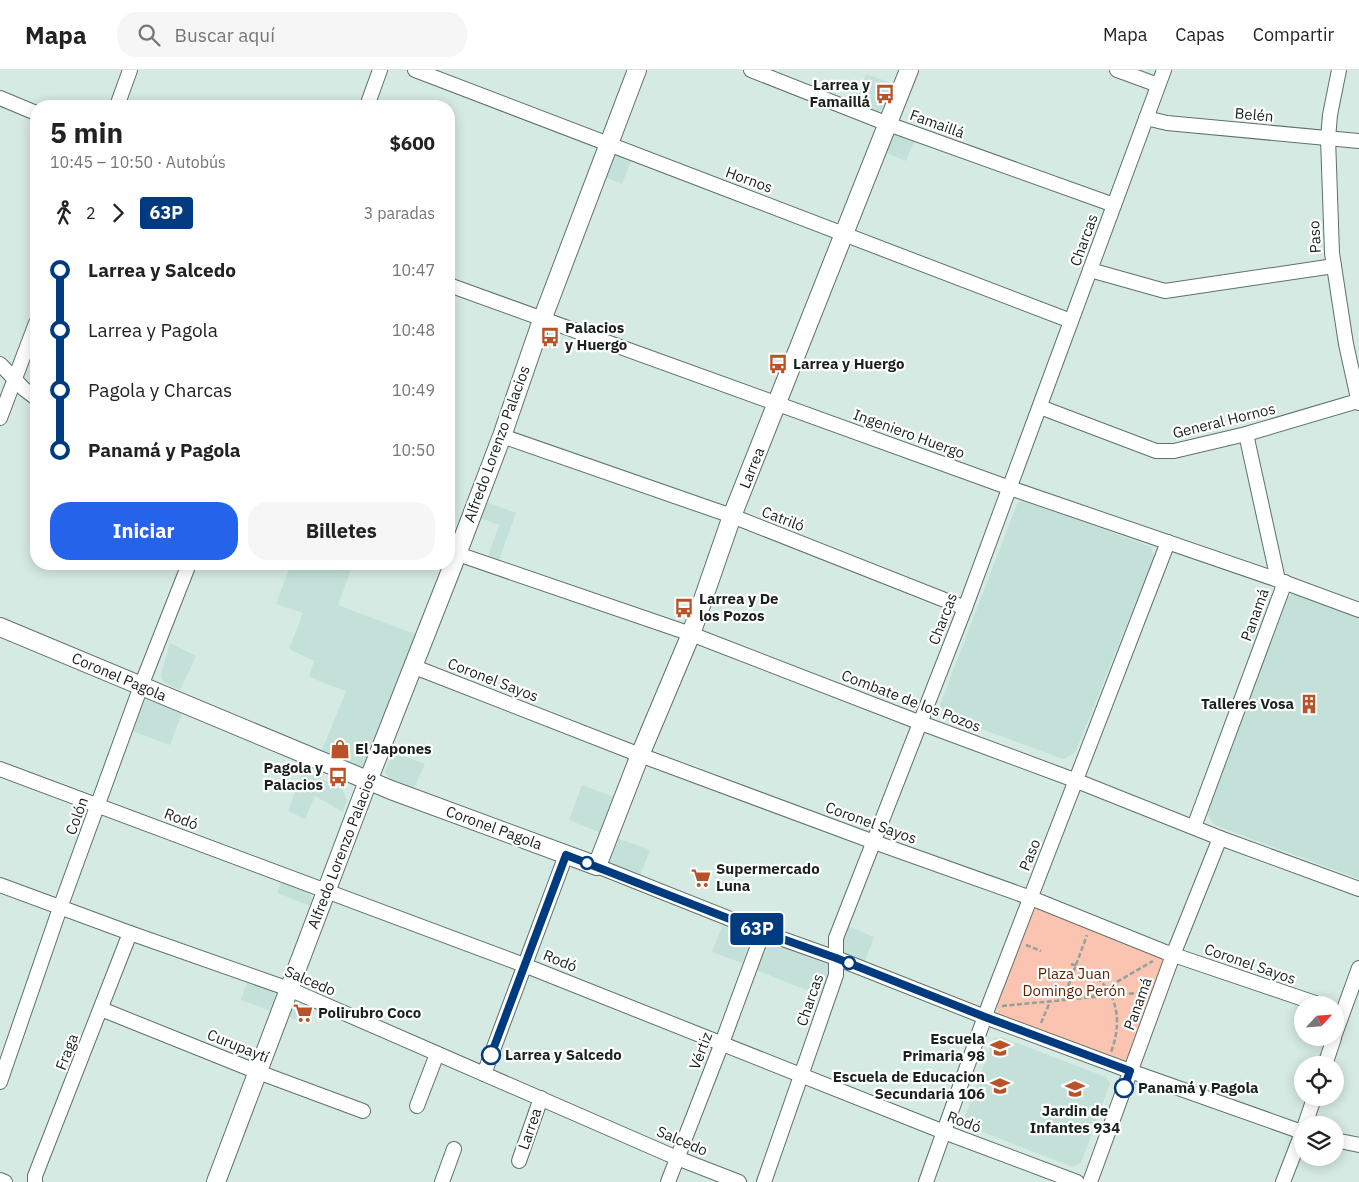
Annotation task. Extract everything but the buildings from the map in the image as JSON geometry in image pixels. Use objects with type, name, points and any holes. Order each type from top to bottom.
[{"type":"street","points":[[119,100],[130,70]]},
{"type":"street","points":[[369,100],[380,70]]},
{"type":"street","name":"Hornos","points":[[415,70],[609,146],[846,234],[1071,321]]},
{"type":"street","name":"Alfredo Lorenzo Palacios","points":[[455,548],[502,436],[542,320],[637,70]]},
{"type":"street","name":"Famaillá","points":[[751,70],[888,124],[1114,205]]},
{"type":"street","name":"Larrea","points":[[597,866],[640,755],[691,634],[732,516],[846,234],[909,70]]},
{"type":"street","points":[[1117,70],[1158,85]]},
{"type":"street","name":"Charcas","points":[[764,1182],[836,975],[836,938],[965,608],[1164,70]]},
{"type":"street","name":"Paso","points":[[1339,70],[1330,115],[1328,138],[1334,266],[1346,344],[1359,402]]},
{"type":"street","points":[[0,98],[30,110]]},
{"type":"street","name":"Belén","points":[[1146,118],[1167,123],[1359,141]]},
{"type":"street","points":[[1090,270],[1165,292],[1334,266]]},
{"type":"street","name":"Ingeniero Huergo","points":[[455,287],[1010,488],[1281,581],[1359,610]]},
{"type":"street","points":[[1346,344],[1359,338]]},
{"type":"street","points":[[0,418],[30,339]]},
{"type":"street","points":[[0,364],[30,394]]},
{"type":"street","name":"General Hornos","points":[[1040,407],[1156,451],[1174,451],[1246,434],[1359,402]]},
{"type":"street","points":[[1246,434],[1281,581]]},
{"type":"street","name":"Catriló","points":[[502,436],[732,516],[965,608]]},
{"type":"street","name":"Paso","points":[[926,1182],[985,1017],[1168,542]]},
{"type":"street","name":"Combate de los Pozos","points":[[455,554],[691,634],[921,723],[1077,780],[1220,838],[1359,889]]},
{"type":"street","name":"Colón","points":[[0,1082],[60,908],[187,570]]},
{"type":"street","name":"Alfredo Lorenzo Palacios","points":[[216,1182],[447,570]]},
{"type":"street","name":"Panamá","points":[[1194,827],[1281,581]]},
{"type":"street","name":"Coronel Pagola","points":[[0,626],[368,781],[597,866],[985,1017],[1294,1130]]},
{"type":"street","name":"Coronel Sayos","points":[[412,666],[640,755],[1031,898],[1173,955],[1294,996]]},
{"type":"street","name":"Rodó","points":[[0,769],[524,965],[944,1132],[1077,1182]]},
{"type":"street","name":"Panamá","points":[[1090,1182],[1173,955],[1220,838]]},
{"type":"street","points":[[484,1074],[566,855]]},
{"type":"street","name":"Salcedo","points":[[0,885],[289,989],[677,1158],[739,1182]]},
{"type":"street","name":"Vértiz","points":[[668,1182],[763,932]]},
{"type":"street","name":"Fraga","points":[[35,1182],[130,933]]},
{"type":"street","points":[[1344,1000],[1359,968]]},
{"type":"street","name":"Curupaytí","points":[[101,1009],[258,1072],[363,1111]]},
{"type":"street","points":[[417,1106],[437,1054]]},
{"type":"street","name":"Larrea","points":[[519,1161],[541,1098]]},
{"type":"street","points":[[1344,1142],[1359,1145]]},
{"type":"street","points":[[442,1182],[454,1149]]},
{"type":"street","points":[[1283,1182],[1294,1154]]},
{"type":"street","points":[[0,1180],[5,1182]]},
{"type":"path","points":[[1063,1000],[1088,934]]},
{"type":"path","points":[[1021,942],[1041,951]]},
{"type":"path","points":[[1089,998],[1155,960]]},
{"type":"path","points":[[1071,964],[1094,975],[1106,988],[1116,1008],[1118,1025],[1116,1040],[1109,1059]]},
{"type":"path","points":[[997,1007],[1148,992]]},
{"type":"path","points":[[1041,1024],[1050,1002]]},
{"type":"shaded area","points":[[866,74],[894,84],[885,107],[878,112],[874,113],[854,105]]},
{"type":"shaded area","points":[[892,132],[915,140],[906,161],[882,151]]},
{"type":"shaded area","points":[[615,155],[631,161],[622,184],[603,176],[612,156]]},
{"type":"shaded area","points":[[481,500],[516,513],[499,560],[488,556],[499,525],[475,516]]},
{"type":"shaded area","points":[[1023,500],[1151,547],[1154,557],[1075,753],[1063,759],[946,716],[940,705],[1017,504]]},
{"type":"shaded area","points":[[289,570],[351,570],[338,605],[418,635],[390,708],[364,765],[356,769],[321,753],[346,691],[309,677],[314,661],[289,649],[303,613],[276,604]]},
{"type":"shaded area","points":[[1299,592],[1359,616],[1359,879],[1215,825],[1210,819],[1208,812],[1209,804],[1286,598]]},
{"type":"shaded area","points":[[170,643],[196,656],[180,690],[163,682],[161,675]]},
{"type":"shaded area","points":[[152,698],[183,711],[170,745],[130,730],[143,700]]},
{"type":"shaded area","points":[[393,752],[425,764],[414,788],[390,779],[385,772]]},
{"type":"shaded area","points":[[303,770],[342,789],[347,800],[343,812],[315,796],[305,819],[288,811]]},
{"type":"shaded area","points":[[582,785],[619,799],[606,835],[569,820]]},
{"type":"shaded area","points":[[614,837],[650,850],[639,878],[610,867],[607,863]]},
{"type":"shaded area","points":[[282,880],[308,891],[312,898],[311,906],[277,893]]},
{"type":"shaded area","points":[[724,922],[746,932],[748,936],[749,944],[742,963],[712,952]]},
{"type":"shaded area","points":[[848,926],[874,937],[864,963],[844,955],[842,952],[841,944]]},
{"type":"shaded area","points":[[769,939],[828,962],[831,969],[821,996],[754,969],[766,941]]},
{"type":"shaded area","points":[[247,982],[275,993],[276,997],[271,1011],[241,1000]]},
{"type":"shaded area","name":"Polirubro Coco","points":[[293,1000],[299,1000],[316,1007],[308,1025],[285,1015]]},
{"type":"shaded area","points":[[1001,1037],[1106,1077],[1110,1083],[1081,1163],[1073,1167],[967,1126],[964,1119],[994,1038]]},
{"type":"green space","name":"Plaza Juan Domingo Perón","points":[[1037,908],[1167,958],[1127,1061],[1120,1063],[1005,1019],[998,1013],[997,1007],[1032,912]]},
{"type":"bus line","name":"63P","points":[[491,1055],[566,855],[1130,1071],[1124,1088]]},
{"type":"place","name":"Larrea y Famaillá","points":[[885,94]]},
{"type":"place","name":"Palacios y Huergo","points":[[550,337]]},
{"type":"place","name":"Larrea y Huergo","points":[[778,364]]},
{"type":"place","name":"Larrea y De los Pozos","points":[[684,608]]},
{"type":"place","name":"Talleres Vosa","points":[[1309,704]]},
{"type":"place","name":"El Japones","points":[[340,749]]},
{"type":"place","name":"Pagola y Palacios","points":[[338,777]]},
{"type":"place","name":"Supermercado Luna","points":[[701,878]]},
{"type":"place","name":"Polirubro Coco","points":[[303,1013]]},
{"type":"place","name":"Escuela Primaria 98","points":[[1000,1048]]},
{"type":"place","name":"Larrea y Salcedo","points":[[491,1055]]},
{"type":"place","name":"Escuela de Educacion Secundaria 106","points":[[1000,1086]]},
{"type":"place","name":"Panamá y Pagola","points":[[1124,1088]]},
{"type":"place","name":"Jardin de Infantes 934","points":[[1075,1089]]}]
